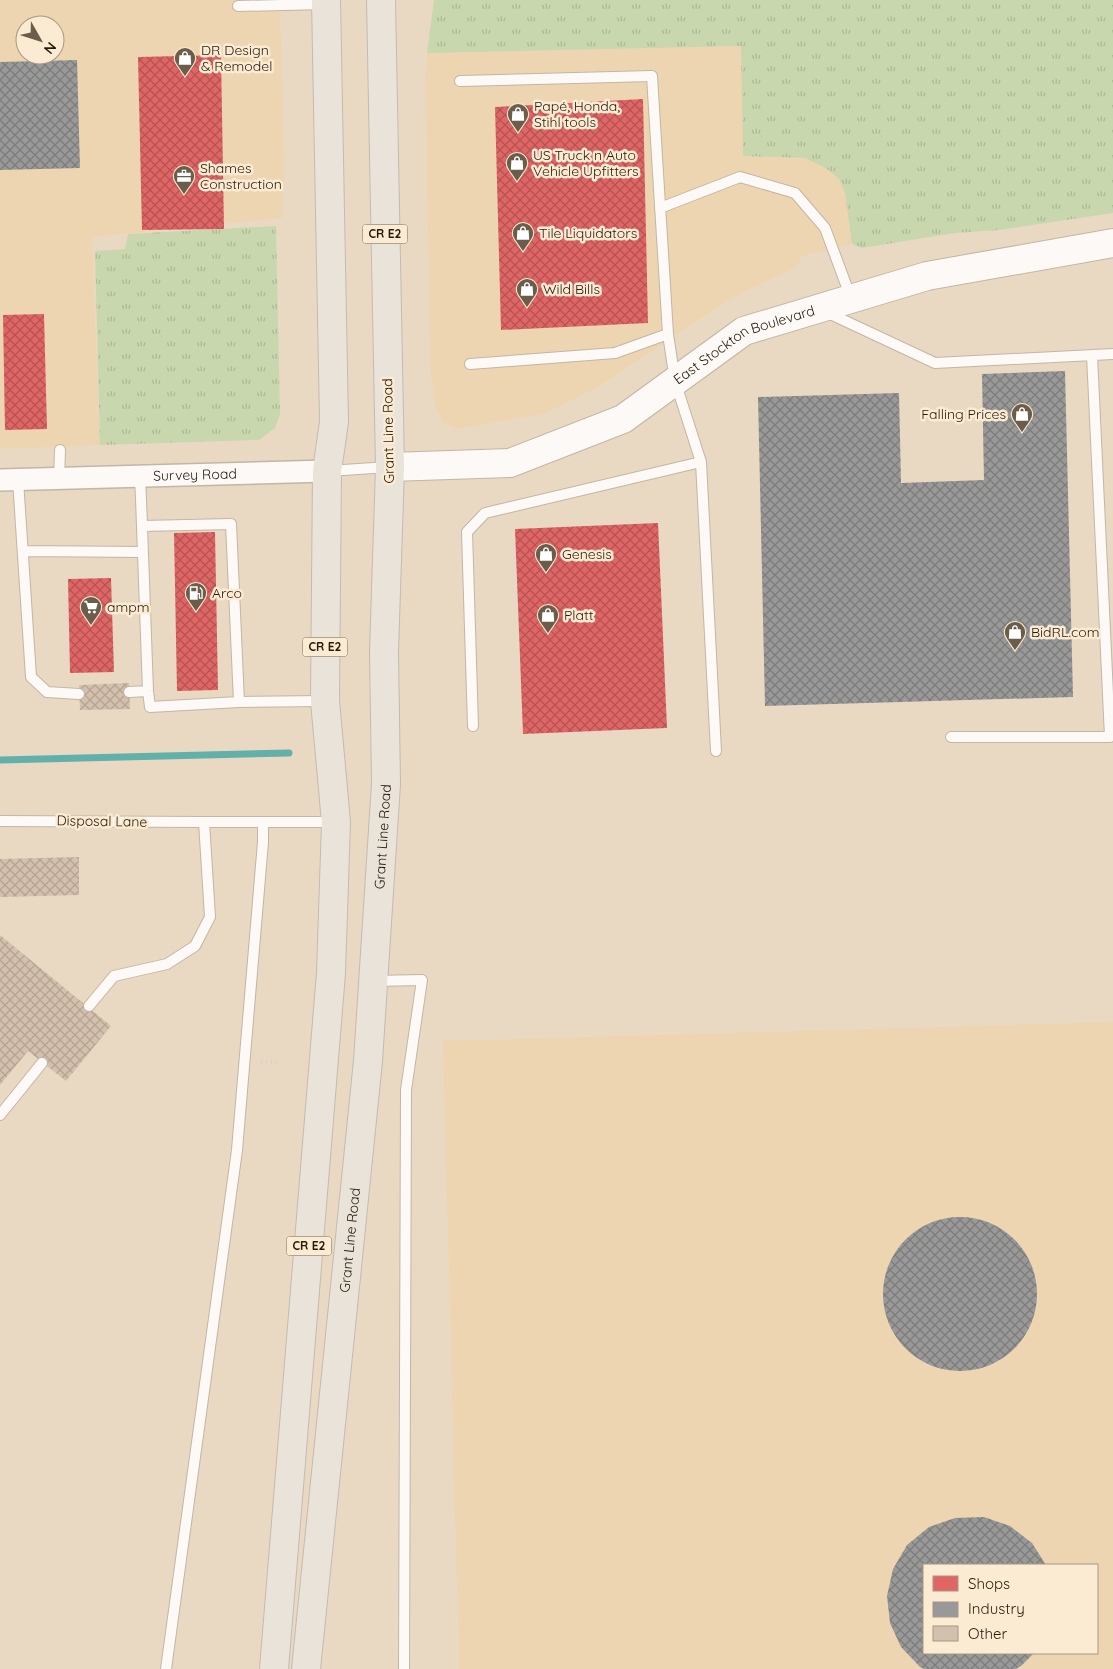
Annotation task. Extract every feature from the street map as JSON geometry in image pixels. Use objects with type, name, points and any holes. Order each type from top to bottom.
[{"type":"main road","name":"Grant Line Road","points":[[306,1669],[365,1091],[386,784],[384,652],[390,467],[381,0]]},
{"type":"main road","name":"CR E2","points":[[274,1669],[331,973],[336,822],[325,701],[327,471],[334,422],[326,2]]},
{"type":"main road","name":"East Stockton Boulevard","points":[[390,467],[510,463],[623,419],[744,331],[926,276],[1113,243]]},
{"type":"street","name":"Survey Road","points":[[9,480],[327,471]]},
{"type":"lane","points":[[238,6],[326,2]]},
{"type":"lane","points":[[460,80],[652,76],[668,334],[676,381],[701,462],[716,751]]},
{"type":"lane","points":[[660,208],[740,177],[795,193],[825,228],[851,299]]},
{"type":"lane","points":[[818,308],[935,363],[1113,354]]},
{"type":"lane","points":[[470,364],[615,353],[668,334]]},
{"type":"lane","points":[[951,737],[1110,737],[1092,355]]},
{"type":"lane","points":[[59,479],[60,450]]},
{"type":"lane","points":[[473,726],[467,532],[485,513],[701,462]]},
{"type":"lane","name":"Survey Road","points":[[327,471],[390,467]]},
{"type":"lane","points":[[140,477],[150,707],[239,702],[325,701]]},
{"type":"lane","points":[[9,480],[23,550],[31,677],[47,692],[79,694]]},
{"type":"lane","points":[[142,526],[230,524],[239,702]]},
{"type":"lane","points":[[23,550],[143,552]]},
{"type":"lane","points":[[129,692],[148,691]]},
{"type":"lane","name":"Disposal Lane","points":[[0,821],[336,822]]},
{"type":"lane","points":[[89,1006],[114,976],[167,964],[195,946],[210,917],[204,822]]},
{"type":"lane","points":[[166,1669],[237,1150],[263,823]]},
{"type":"lane","points":[[373,981],[422,980],[406,1090],[404,1669]]},
{"type":"lane","points":[[0,1115],[42,1063]]},
{"type":"shaded area","points":[[0,0],[280,0],[284,177],[282,218],[92,237],[100,445],[0,449]]},
{"type":"shaded area","points":[[742,46],[743,156],[806,158],[827,169],[839,179],[845,193],[852,244],[802,256],[796,268],[756,286],[723,304],[600,386],[546,413],[459,429],[443,423],[435,405],[431,376],[425,81],[427,53]]},
{"type":"shaded area","points":[[1113,1022],[1113,1669],[459,1669],[443,1041]]},
{"type":"green space","points":[[434,0],[1113,0],[1113,213],[999,230],[955,233],[862,248],[852,244],[845,193],[839,179],[827,169],[805,158],[743,156],[741,46],[427,53]]},
{"type":"green space","points":[[276,226],[280,414],[275,428],[259,440],[100,445],[95,251],[125,249],[128,234]]},
{"type":"building: Shops","points":[[221,55],[224,229],[142,230],[138,57]]},
{"type":"building: Shops","points":[[643,99],[648,323],[501,330],[495,107]]},
{"type":"building: Shops","points":[[44,314],[47,429],[5,430],[3,315]]},
{"type":"building: Shops","points":[[658,523],[667,728],[523,734],[515,529]]},
{"type":"building: Shops","name":"Arco","points":[[215,532],[218,690],[177,691],[174,533]]},
{"type":"building: Shops","name":"ampm","points":[[111,578],[114,672],[70,673],[68,579]]},
{"type":"building: Industry","points":[[65,60],[77,60],[80,168],[0,170],[0,62],[15,62],[15,65],[65,65]]},
{"type":"building: Industry","points":[[1065,371],[1073,697],[765,706],[758,397],[899,393],[901,483],[984,480],[982,374]]},
{"type":"building: Industry","points":[[960,1217],[975,1218],[989,1223],[1003,1230],[1014,1240],[1024,1251],[1031,1265],[1036,1279],[1036,1309],[1031,1323],[1024,1337],[1014,1348],[1003,1358],[989,1365],[975,1370],[960,1371],[945,1370],[931,1365],[917,1358],[906,1348],[896,1337],[889,1323],[884,1309],[883,1294],[884,1279],[889,1265],[896,1251],[906,1240],[917,1230],[931,1223],[945,1218]]},
{"type":"building: Industry","points":[[984,1517],[1010,1526],[1032,1543],[1045,1564],[923,1564],[923,1654],[1033,1654],[1016,1669],[924,1669],[901,1647],[890,1623],[887,1596],[893,1569],[907,1545],[929,1527],[955,1518]]},
{"type":"building: Other","points":[[129,683],[130,709],[80,710],[79,685]]},
{"type":"building: Other","points":[[79,857],[79,895],[0,897],[0,859]]},
{"type":"building: Other","points":[[0,935],[111,1026],[66,1081],[28,1051],[0,1085]]},
{"type":"waterway","points":[[0,760],[289,753]]},
{"type":"place","name":"DR Design & Remodel","points":[[185,77]]},
{"type":"place","name":"Papé, Honda, Stihl tools","points":[[518,133]]},
{"type":"place","name":"US Truck n Auto Vehicle Upfitters","points":[[517,182]]},
{"type":"place","name":"Shames Construction","points":[[184,195]]},
{"type":"place","name":"Tile Liquidators","points":[[523,252]]},
{"type":"place","name":"Wild Bills","points":[[527,308]]},
{"type":"place","name":"Falling Prices","points":[[1022,433]]},
{"type":"place","name":"Genesis","points":[[546,573]]},
{"type":"place","name":"Arco","points":[[196,612]]},
{"type":"place","name":"ampm","points":[[91,626]]},
{"type":"place","name":"Platt","points":[[548,634]]},
{"type":"place","name":"BidRL.com","points":[[1015,651]]}]
